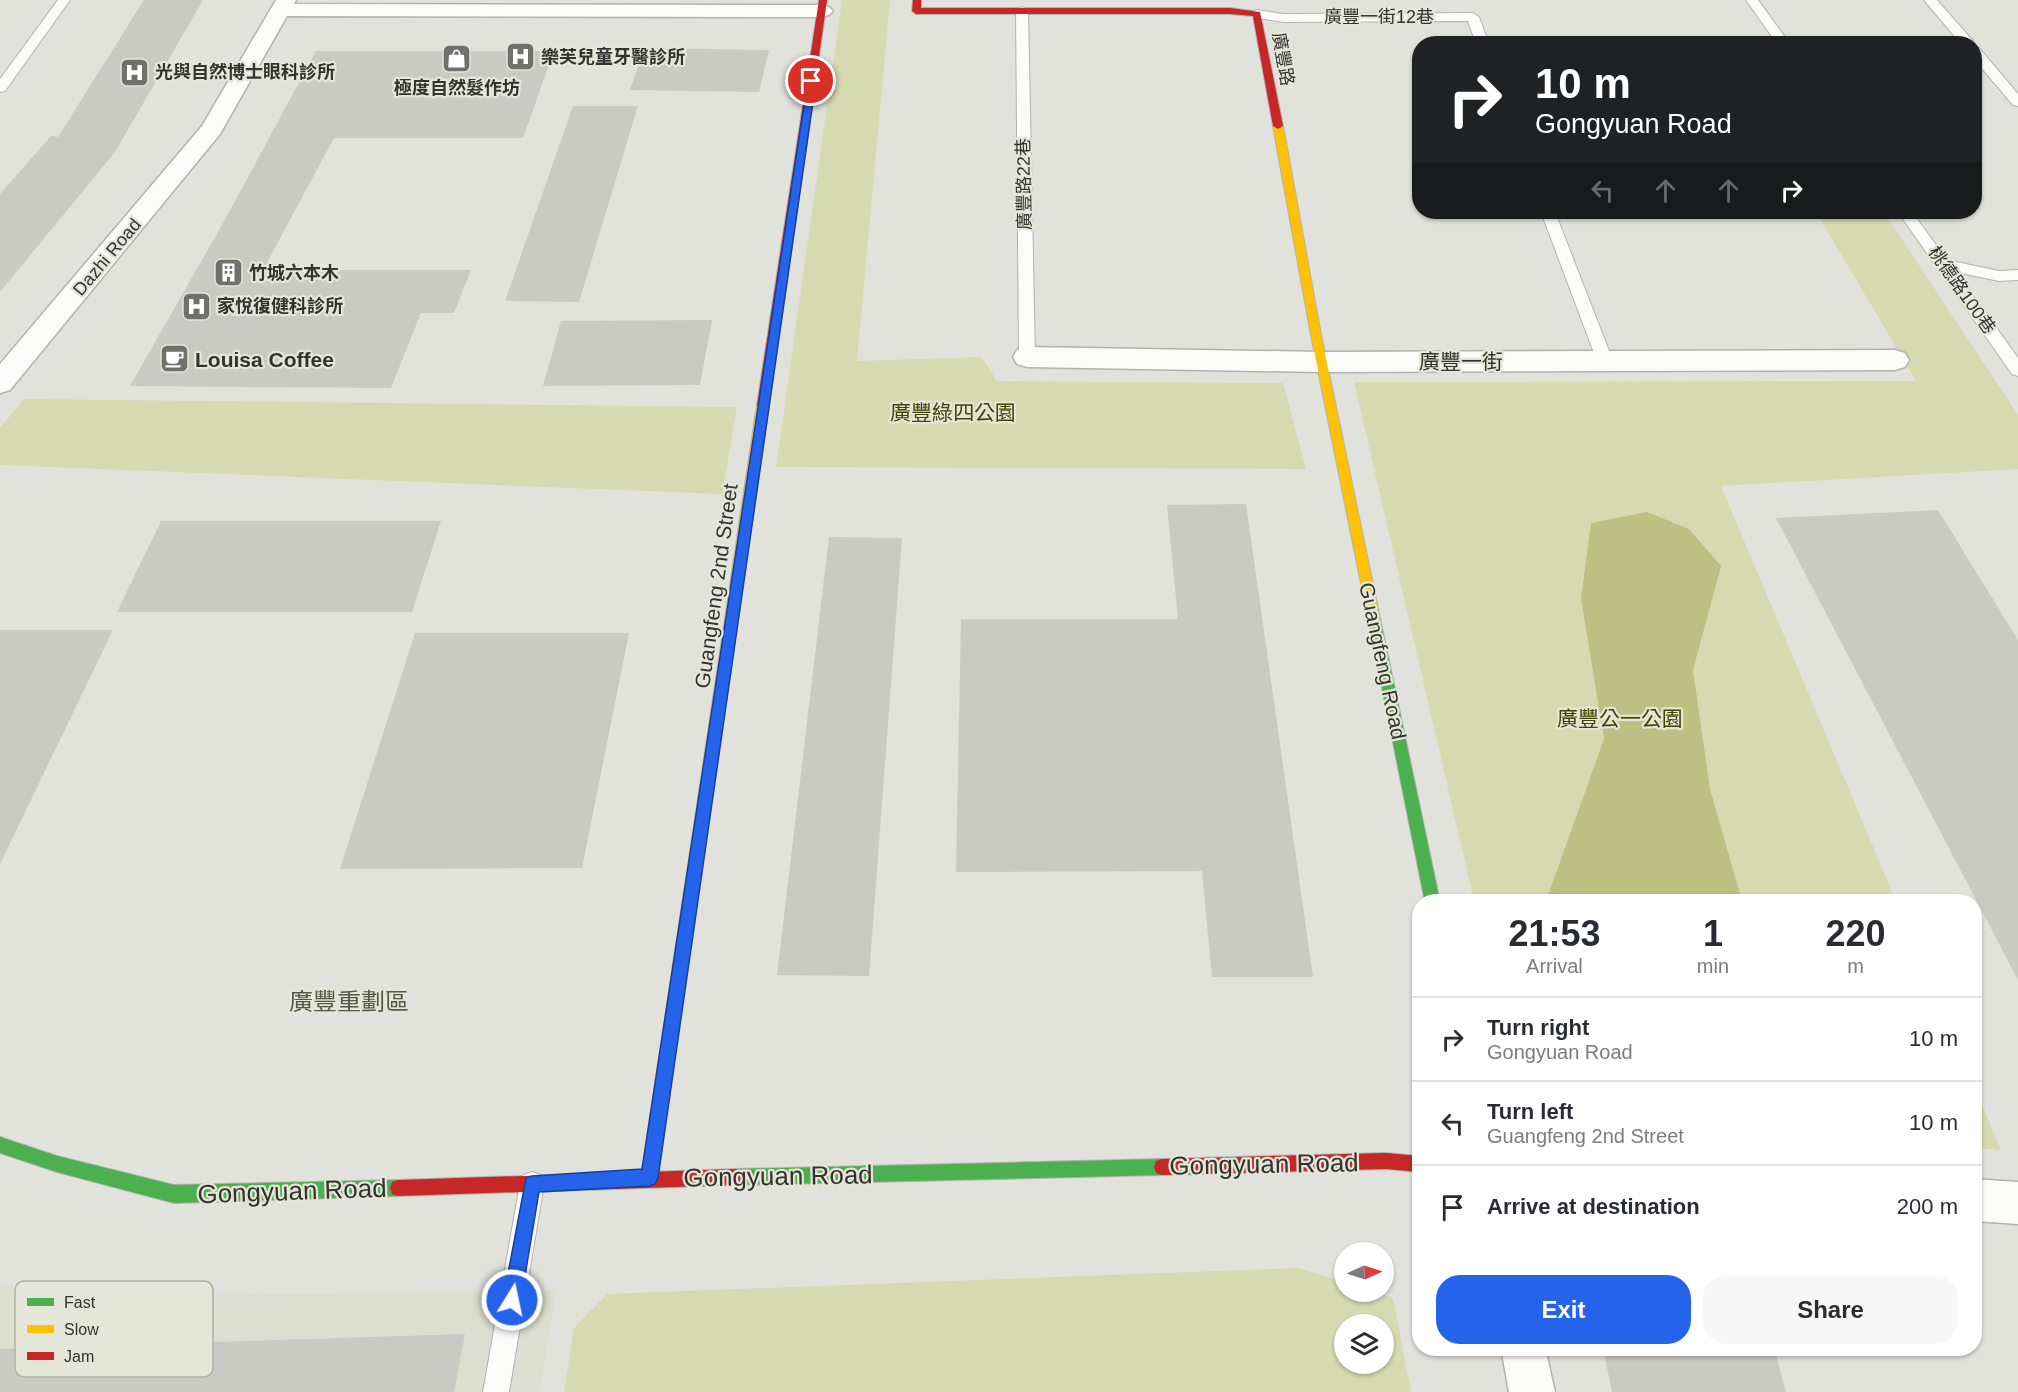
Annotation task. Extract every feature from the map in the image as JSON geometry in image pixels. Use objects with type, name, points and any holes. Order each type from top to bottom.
[{"type":"street","name":"廣豐路","points":[[917,0],[916,11],[1022,11],[1122,5],[1230,10],[1257,14],[1322,362],[1431,894]]},
{"type":"street","points":[[283,5],[823,6]]},
{"type":"street","name":"Dazhi Road","points":[[0,383],[212,129],[283,5]]},
{"type":"street","name":"Guangfeng 2nd Street","points":[[649,1178],[823,6]]},
{"type":"street","name":"廣豐一街","points":[[1027,357],[1322,362],[1895,360]]},
{"type":"street","name":"Gongyuan Road","points":[[0,1145],[57,1164],[174,1194],[532,1184],[649,1178],[1386,1161],[1412,1163]]},
{"type":"street","points":[[1982,1201],[2018,1203]]},
{"type":"street","points":[[1525,1356],[1532,1392]]},
{"type":"lane","points":[[0,88],[64,0]]},
{"type":"lane","points":[[1752,0],[1778,36]]},
{"type":"lane","points":[[1930,0],[1961,36]]},
{"type":"lane","name":"廣豐路22巷","points":[[1022,11],[1027,357]]},
{"type":"lane","name":"廣豐一街12巷","points":[[1257,14],[1283,18],[1473,17],[1480,36]]},
{"type":"lane","points":[[1982,60],[2018,102]]},
{"type":"lane","points":[[1551,219],[1605,361]]},
{"type":"lane","name":"桃德路100巷","points":[[1910,219],[2018,370]]},
{"type":"lane","points":[[1944,264],[1999,276],[2018,275]]},
{"type":"lane","points":[[496,1392],[532,1184]]},
{"type":"shaded area","points":[[1647,512],[1689,529],[1721,566],[1693,670],[1710,789],[1740,894],[1549,894],[1604,739],[1581,598],[1591,523]]},
{"type":"shaded area","points":[[0,1280],[15,1288],[15,1377],[213,1377],[213,1295],[556,1290],[540,1392],[0,1392]]},
{"type":"green space","name":"廣豐綠四公園","points":[[842,0],[890,0],[857,361],[982,357],[997,381],[1283,383],[1306,469],[776,467]]},
{"type":"green space","name":"廣豐公一公園","points":[[1820,219],[1889,219],[2018,415],[2018,469],[1721,486],[1893,894],[1472,894],[1354,382],[1916,381]]},
{"type":"green space","points":[[24,399],[737,407],[722,494],[0,465],[0,428]]},
{"type":"green space","points":[[1982,1105],[2001,1150],[1982,1149]]},
{"type":"green space","points":[[1298,1268],[1334,1279],[1334,1302],[1394,1302],[1411,1392],[564,1392],[574,1328],[607,1294]]},
{"type":"building","points":[[144,0],[203,0],[115,152],[0,292],[0,194],[51,136],[58,137]]},
{"type":"building","points":[[644,48],[769,50],[759,92],[630,90]]},
{"type":"building","points":[[316,51],[554,51],[523,138],[334,138],[263,270],[471,270],[454,313],[421,313],[391,388],[130,386],[227,216]]},
{"type":"building","points":[[573,106],[638,106],[579,302],[505,301]]},
{"type":"building","points":[[712,320],[700,385],[543,386],[561,321]]},
{"type":"building","points":[[1246,504],[1313,977],[1212,977],[1202,871],[956,872],[961,619],[1178,619],[1167,505]]},
{"type":"building","points":[[1938,510],[2018,640],[2018,980],[1982,911],[1982,894],[1973,894],[1776,518]]},
{"type":"building","points":[[161,521],[441,521],[412,612],[117,612]]},
{"type":"building","points":[[829,537],[902,538],[869,976],[777,975]]},
{"type":"building","points":[[0,630],[113,630],[0,864]]},
{"type":"building","points":[[415,633],[629,633],[582,868],[340,869]]},
{"type":"building","points":[[465,1334],[454,1392],[0,1392],[0,1349],[15,1349],[15,1377],[213,1377],[213,1342]]},
{"type":"building","points":[[1605,1356],[1776,1356],[1786,1392],[1612,1392]]},
{"type":"traffic: fast","points":[[1375,623],[1431,894]]},
{"type":"traffic: fast","points":[[649,1177],[699,839]]},
{"type":"traffic: fast","points":[[0,1145],[57,1164],[174,1194],[398,1188]]},
{"type":"traffic: fast","points":[[736,1177],[1162,1167]]},
{"type":"traffic: slow","points":[[1278,126],[1316,335],[1375,623]]},
{"type":"traffic: slow","points":[[699,839],[763,405]]},
{"type":"traffic: jam","points":[[763,405],[823,0]]},
{"type":"traffic: jam","points":[[917,0],[916,11],[1230,11],[1257,14],[1278,126]]},
{"type":"traffic: jam","points":[[1162,1167],[1386,1161],[1412,1163]]},
{"type":"traffic: jam","points":[[398,1188],[736,1177]]},
{"type":"place","name":"樂芙兒童牙醫診所","points":[[520,57]]},
{"type":"place","name":"極度自然髮作坊","points":[[457,59]]},
{"type":"place","name":"光與自然博士眼科診所","points":[[134,72]]},
{"type":"place","name":"竹城六本木","points":[[228,273]]},
{"type":"place","name":"家悅復健科診所","points":[[196,306]]},
{"type":"place","name":"Louisa Coffee","points":[[174,359]]},
{"type":"district","name":"廣豐重劃區","points":[[349,1001]]},
{"type":"route","points":[[512,1300],[532,1184],[649,1178],[811,81]]}]
